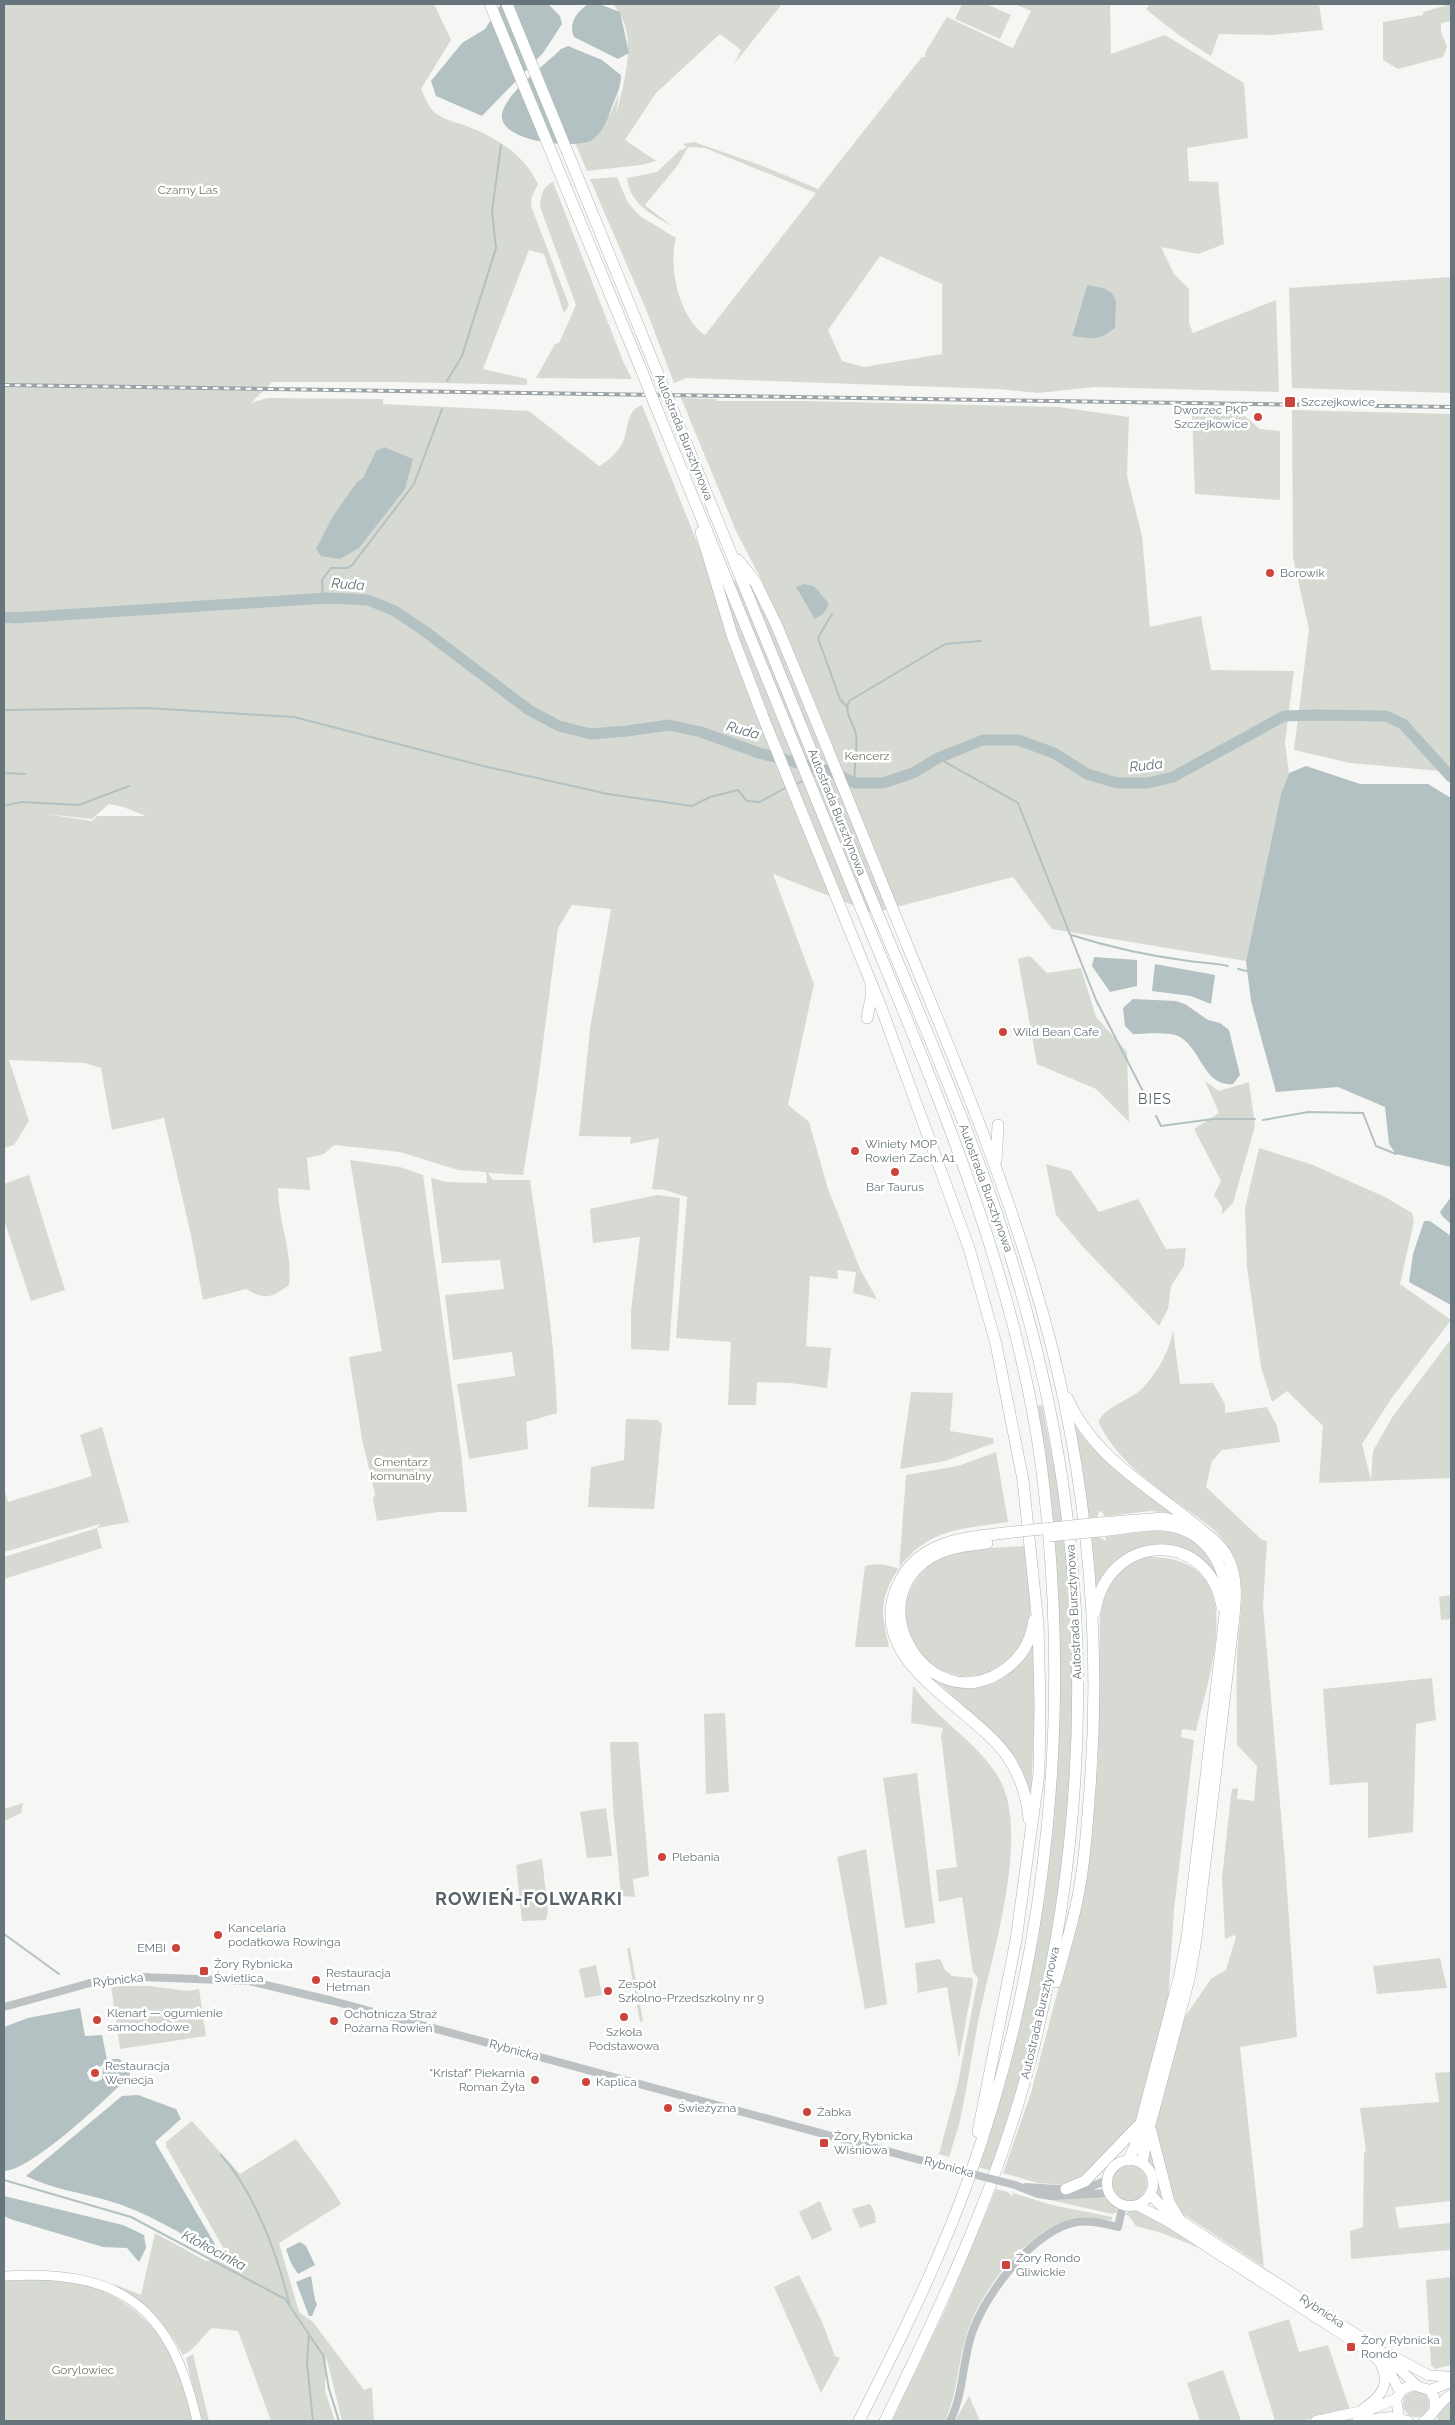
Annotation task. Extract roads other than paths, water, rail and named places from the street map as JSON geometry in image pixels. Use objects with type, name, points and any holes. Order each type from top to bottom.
[{"type":"highway","name":"Autostrada Bursztynowa","points":[[490,4],[694,498],[925,1067],[972,1195],[1012,1325],[1032,1414],[1040,1462],[1051,1568],[1055,1645],[1053,1766],[1046,1854],[1032,1943],[1020,2005],[995,2098],[967,2183],[926,2282],[859,2421]]},
{"type":"highway","name":"Autostrada Bursztynowa","points":[[507,4],[956,1106],[998,1219],[1038,1355],[1058,1454],[1073,1556],[1079,1690],[1077,1760],[1070,1851],[1061,1916],[1033,2048],[999,2162],[972,2233],[929,2331],[885,2421]]},
{"type":"highway","points":[[694,498],[698,522],[732,635],[763,717],[870,980],[926,1128],[982,1286],[1008,1397],[1023,1480],[1036,1601],[1040,1753],[1031,1842],[1016,1940],[967,2183]]},
{"type":"highway","points":[[730,551],[761,593],[822,737],[996,1168],[1034,1282],[1058,1378],[1073,1452],[1082,1516],[1092,1626],[1094,1675],[1091,1774],[1080,1887],[1049,2008],[1033,2048]]},
{"type":"highway","points":[[867,1018],[871,998],[870,980]]},
{"type":"highway","points":[[996,1168],[998,1125]]},
{"type":"highway","points":[[1058,1378],[1076,1417],[1094,1442],[1110,1458],[1187,1516],[1217,1543],[1228,1560],[1236,1584],[1236,1599],[1196,1939],[1189,1979],[1145,2124],[1129,2160]]},
{"type":"highway","points":[[1031,1842],[1020,1778],[1006,1755],[983,1731],[914,1668],[899,1647],[892,1620],[892,1605],[901,1578],[913,1561],[923,1553],[948,1541],[1100,1527],[1164,1518],[1198,1527]]},
{"type":"highway","points":[[1100,1527],[1162,1525],[1183,1530],[1200,1540],[1216,1556],[1224,1574],[1227,1598],[1186,1938],[1179,1978],[1145,2124],[1142,2163]]},
{"type":"highway","points":[[1014,1536],[948,1550],[936,1555],[920,1566],[908,1582],[900,1605],[900,1618],[906,1644],[920,1663],[943,1677],[970,1682],[983,1680],[1009,1667],[1026,1648],[1033,1626],[1036,1601]]},
{"type":"highway","points":[[1092,1626],[1098,1596],[1110,1572],[1133,1555],[1154,1550],[1184,1555],[1202,1567],[1214,1581],[1219,1592],[1224,1619]]},
{"type":"highway","points":[[1066,2189],[1085,2180],[1145,2124]]},
{"type":"highway","points":[[1145,2124],[1168,2202],[1179,2219]]},
{"type":"main road","points":[[1129,2160],[1142,2163],[1149,2170],[1153,2180],[1150,2194],[1137,2205],[1124,2205],[1114,2201],[1108,2193],[1106,2180],[1112,2168],[1120,2162],[1129,2160]]},
{"type":"main road","name":"Rybnicka","points":[[1150,2194],[1167,2212],[1378,2354],[1416,2385]]},
{"type":"main road","name":"Rybnicka","points":[[1137,2205],[1169,2222],[1378,2354],[1389,2370],[1404,2419]]},
{"type":"main road","points":[[4,2276],[40,2274],[75,2277],[102,2285],[132,2301],[155,2322],[174,2350],[187,2382],[197,2421]]},
{"type":"main road","points":[[1378,2354],[1428,2375],[1451,2377]]},
{"type":"main road","points":[[1357,2417],[1382,2392],[1384,2373],[1378,2354]]},
{"type":"main road","points":[[1357,2417],[1384,2406],[1406,2388],[1416,2385],[1430,2390],[1451,2382]]},
{"type":"main road","points":[[1430,2390],[1434,2397],[1431,2417]]},
{"type":"main road","points":[[1431,2417],[1442,2400],[1451,2395]]},
{"type":"main road","points":[[1316,2421],[1357,2417],[1404,2419]]},
{"type":"street","name":"Rybnicka","points":[[4,2007],[76,1986],[120,1978],[227,1979],[258,1983],[1017,2186],[1038,2194],[1052,2196],[1108,2193]]},
{"type":"street","name":"Rybnicka","points":[[1017,2186],[1078,2189],[1099,2185],[1106,2180]]},
{"type":"street","points":[[950,2421],[962,2386],[968,2348],[974,2327],[986,2303],[1009,2269],[1035,2245],[1067,2225],[1086,2222],[1118,2227],[1124,2205]]},
{"type":"water","points":[[501,4],[548,4],[560,16],[562,24],[543,53],[482,116],[436,96],[431,81],[462,43],[485,29]]},
{"type":"water","points":[[588,4],[599,4],[620,12],[629,53],[618,59],[574,37],[572,27],[575,18]]},
{"type":"water","points":[[568,46],[602,60],[621,75],[618,90],[603,128],[592,140],[570,144],[537,141],[510,130],[503,121],[503,110],[507,102],[529,78],[561,49]]},
{"type":"water","points":[[1087,285],[1103,288],[1112,293],[1116,301],[1115,328],[1105,335],[1095,338],[1072,336]]},
{"type":"water","points":[[384,447],[413,459],[405,489],[359,548],[340,559],[321,556],[316,549],[333,516],[357,482],[363,478],[376,451]]},
{"type":"water","points":[[804,584],[814,586],[829,604],[824,613],[815,619],[796,587]]},
{"type":"water","points":[[1306,766],[1360,784],[1428,784],[1451,798],[1451,1167],[1396,1154],[1389,1144],[1385,1107],[1338,1087],[1276,1092],[1251,1001],[1246,961],[1281,794],[1289,773]]},
{"type":"water","points":[[1094,957],[1137,960],[1137,986],[1110,992],[1092,966]]},
{"type":"water","points":[[1155,964],[1215,975],[1211,1004],[1191,996],[1152,991]]},
{"type":"water","points":[[1133,999],[1176,1001],[1185,1004],[1208,1020],[1220,1023],[1229,1030],[1240,1075],[1233,1084],[1215,1080],[1187,1043],[1176,1035],[1164,1033],[1133,1034],[1125,1026],[1123,1008]]},
{"type":"water","points":[[1451,1197],[1451,1224],[1440,1212]]},
{"type":"water","points":[[1424,1221],[1430,1221],[1451,1236],[1451,1305],[1409,1282],[1413,1254]]},
{"type":"water","points":[[80,2008],[85,2036],[102,2035],[107,2060],[100,2067],[97,2065],[89,2069],[87,2073],[90,2080],[96,2082],[102,2079],[103,2068],[112,2059],[119,2059],[128,2066],[130,2075],[89,2115],[51,2146],[18,2167],[5,2171],[4,2027],[28,2018]]},
{"type":"water","points":[[138,2095],[176,2109],[181,2119],[155,2142],[219,2251],[215,2253],[135,2210],[96,2197],[55,2187],[26,2176],[122,2096]]},
{"type":"water","points":[[4,2196],[123,2225],[144,2235],[146,2248],[139,2262],[127,2248],[103,2247],[10,2219],[4,2216]]},
{"type":"water","points":[[300,2242],[306,2246],[315,2265],[298,2274],[291,2263],[286,2249]]},
{"type":"water","points":[[311,2276],[317,2304],[312,2316],[309,2316],[296,2282]]},
{"type":"waterway","points":[[447,381],[462,356],[496,248],[492,211],[501,145]]},
{"type":"waterway","points":[[323,598],[322,580],[331,568],[348,568],[353,564],[414,484],[442,409]]},
{"type":"waterway","name":"Ruda","points":[[4,617],[15,618],[327,598],[368,600],[395,611],[426,632],[529,710],[559,726],[591,734],[669,725],[701,732],[759,753],[829,771],[855,783],[883,783],[913,773],[938,758],[983,740],[1018,740],[1054,753],[1087,774],[1117,783],[1148,783],[1173,777],[1284,716],[1315,715],[1386,716],[1403,724],[1451,777]]},
{"type":"waterway","points":[[832,614],[818,638],[840,699],[847,707]]},
{"type":"waterway","points":[[855,783],[856,741],[855,731],[847,710],[849,701],[945,644],[981,641]]},
{"type":"waterway","points":[[4,710],[147,708],[294,717],[483,766],[608,794],[692,806],[710,797],[738,790],[747,801],[760,802],[787,787]]},
{"type":"waterway","points":[[938,758],[1018,803],[1096,1000],[1148,1101]]},
{"type":"waterway","points":[[4,773],[25,774]]},
{"type":"waterway","points":[[794,785],[803,781]]},
{"type":"waterway","points":[[4,806],[21,802],[79,805],[129,786]]},
{"type":"waterway","points":[[1071,935],[1145,954],[1228,966]]},
{"type":"waterway","points":[[1238,969],[1247,971]]},
{"type":"waterway","points":[[1263,1120],[1308,1112],[1363,1113],[1376,1146],[1396,1154]]},
{"type":"waterway","points":[[1156,1116],[1161,1126],[1213,1119],[1255,1119]]},
{"type":"waterway","points":[[4,1934],[59,1974]]},
{"type":"waterway","points":[[221,2155],[233,2170],[254,2205],[271,2245],[289,2303]]},
{"type":"waterway","name":"Kłokocinka","points":[[4,2180],[131,2217],[285,2299],[323,2355],[329,2389],[339,2421]]},
{"type":"waterway","points":[[309,2334],[307,2363],[313,2421]]},
{"type":"railway","points":[[4,385],[1451,407]]},
{"type":"place","name":"Szczejkowice","points":[[1290,402]]},
{"type":"place","name":"Dworzec PKP Szczejkowice","points":[[1258,417]]},
{"type":"place","name":"Borowik","points":[[1270,573]]},
{"type":"place","name":"Wild Bean Cafe","points":[[1003,1032]]},
{"type":"place","name":"Winiety MOP Rowień Zach. A1","points":[[855,1151]]},
{"type":"place","name":"Bar Taurus","points":[[895,1172]]},
{"type":"place","name":"Plebania","points":[[662,1857]]},
{"type":"place","name":"Kancelaria podatkowa Rowinga","points":[[218,1935]]},
{"type":"place","name":"EMBI","points":[[176,1948]]},
{"type":"place","name":"Żory Rybnicka Świetlica","points":[[204,1971]]},
{"type":"place","name":"Restauracja Hetman","points":[[316,1980]]},
{"type":"place","name":"Zespół Szkolno-Przedszkolny nr 9","points":[[608,1991]]},
{"type":"place","name":"Szkoła Podstawowa","points":[[624,2017]]},
{"type":"place","name":"Klenart — ogumienie samochodowe","points":[[97,2020]]},
{"type":"place","name":"Ochotnicza Straż Pożarna Rowień","points":[[334,2021]]},
{"type":"place","name":"Restauracja Wenecja","points":[[95,2073]]},
{"type":"place","name":"\"Kristaf\" Piekarnia Roman Żyła","points":[[535,2080]]},
{"type":"place","name":"Kaplica","points":[[586,2082]]},
{"type":"place","name":"Świeżyzna","points":[[668,2108]]},
{"type":"place","name":"Żabka","points":[[807,2112]]},
{"type":"place","name":"Żory Rybnicka Wiśniowa","points":[[824,2143]]},
{"type":"place","name":"Żory Rondo Gliwickie","points":[[1006,2265]]},
{"type":"place","name":"Żory Rybnicka Rondo","points":[[1351,2347]]},
{"type":"district","name":"BIES","points":[[1155,1099]]},
{"type":"district","name":"ROWIEŃ-FOLWARKI","points":[[529,1899]]},
{"type":"park label","name":"Czarny Las","points":[[188,190]]},
{"type":"park label","name":"Kencerz","points":[[867,756]]},
{"type":"park label","name":"Cmentarz komunalny","points":[[401,1469]]},
{"type":"park label","name":"Gorylowiec","points":[[83,2370]]}]
